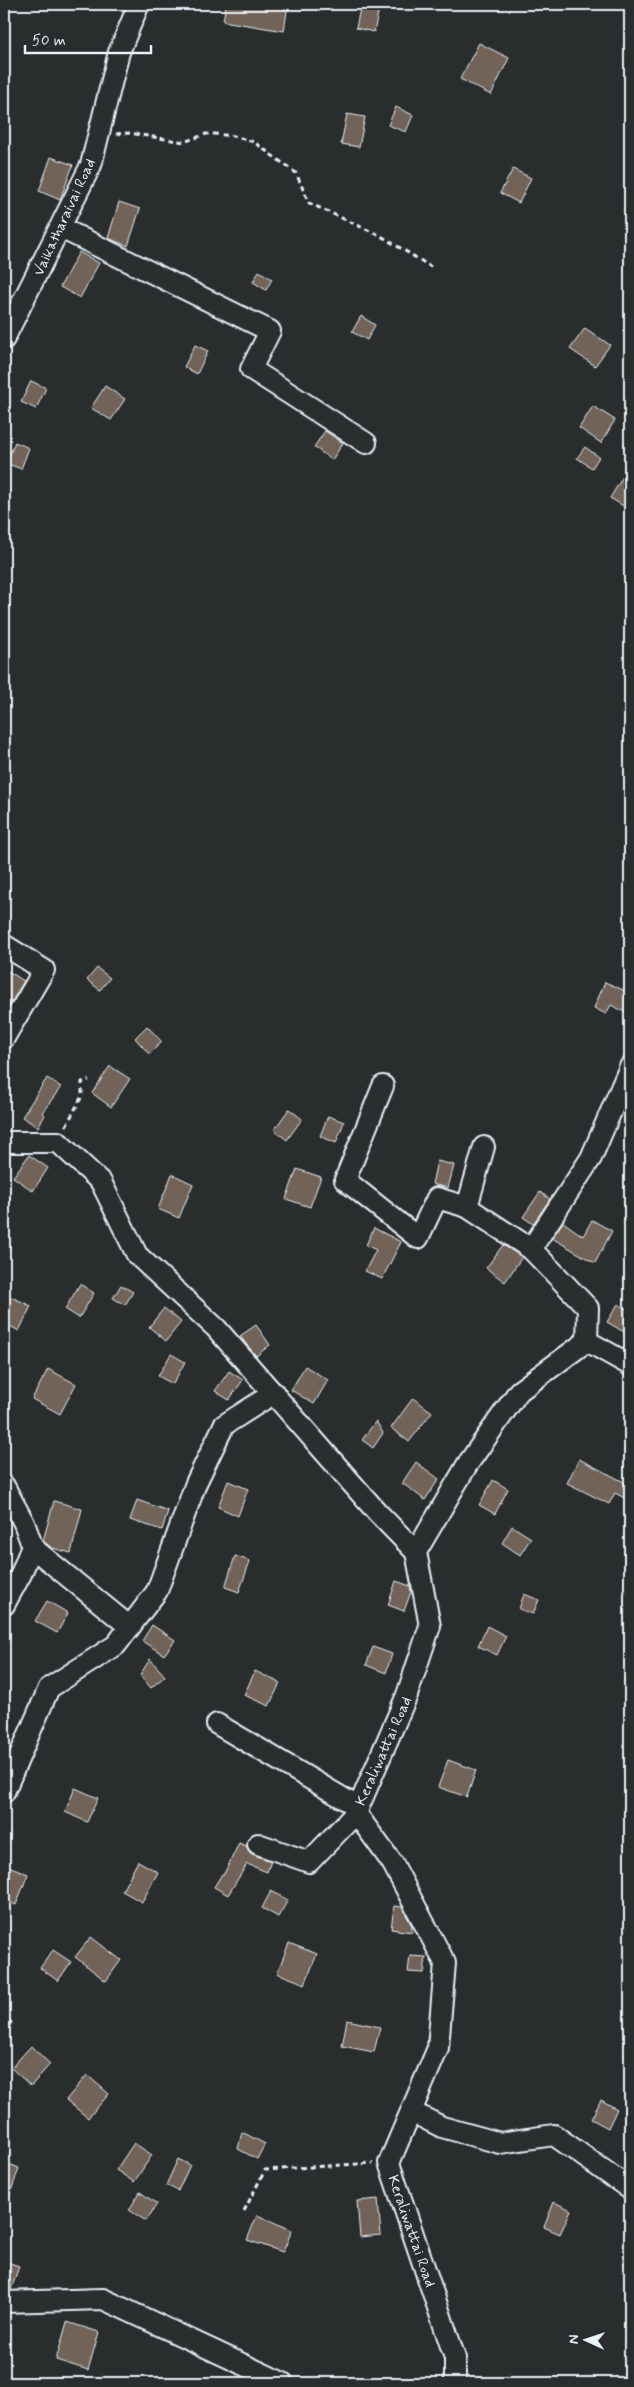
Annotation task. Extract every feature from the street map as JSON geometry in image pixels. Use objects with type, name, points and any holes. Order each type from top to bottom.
[{"type":"street","name":"Vaikatharaivai Road","points":[[4,340],[91,165],[119,52],[139,4]]},
{"type":"street","points":[[61,228],[270,331],[252,369],[366,443]]},
{"type":"street","points":[[4,945],[44,970],[4,1038]]},
{"type":"street","points":[[531,1249],[591,1158],[630,1067]]},
{"type":"street","points":[[383,1086],[346,1180],[418,1238],[438,1198],[467,1207],[531,1249],[588,1308],[587,1341]]},
{"type":"street","points":[[4,1142],[58,1142],[101,1182],[137,1255],[216,1328],[377,1512],[416,1552],[467,1465],[519,1391],[587,1341]]},
{"type":"street","points":[[467,1207],[484,1147]]},
{"type":"street","points":[[587,1341],[630,1364]]},
{"type":"street","points":[[4,1792],[49,1688],[116,1645],[157,1591],[196,1483],[224,1425],[274,1393]]},
{"type":"street","points":[[4,1486],[24,1523],[32,1546],[130,1627]]},
{"type":"street","points":[[4,1605],[21,1574],[32,1546]]},
{"type":"street","name":"Keraliwattai Road","points":[[416,1552],[430,1626],[408,1696],[357,1810],[392,1864],[445,1963],[438,2048],[389,2162],[455,2358],[455,2383]]},
{"type":"street","points":[[217,1724],[357,1810],[309,1862],[258,1844]]},
{"type":"street","points":[[412,2112],[442,2127],[500,2143],[554,2136],[630,2189]]},
{"type":"street","points":[[4,2302],[103,2299],[283,2383]]},
{"type":"path","points":[[98,137],[129,133],[184,142],[206,134],[215,134],[234,136],[254,142],[296,174],[309,203],[381,236],[431,267]]},
{"type":"path","points":[[58,1142],[82,1096],[82,1082],[90,1080]]},
{"type":"path","points":[[4,2012],[13,2026]]},
{"type":"path","points":[[244,2210],[265,2170],[389,2162]]},
{"type":"building","points":[[226,4],[288,4],[284,31],[223,21]]},
{"type":"building","points":[[361,4],[380,4],[374,32],[356,28]]},
{"type":"building","points":[[479,43],[509,58],[491,95],[460,79]]},
{"type":"building","points":[[396,107],[413,115],[406,132],[388,125]]},
{"type":"building","points":[[347,114],[365,117],[359,147],[341,144]]},
{"type":"building","points":[[51,157],[73,165],[60,200],[39,191]]},
{"type":"building","points":[[513,169],[531,178],[519,203],[500,193]]},
{"type":"building","points":[[119,202],[140,209],[128,246],[108,238]]},
{"type":"building","points":[[79,252],[99,263],[80,298],[60,287]]},
{"type":"building","points":[[259,271],[272,279],[266,290],[253,282]]},
{"type":"building","points":[[361,316],[375,325],[367,340],[352,332]]},
{"type":"building","points":[[585,328],[610,345],[595,366],[570,349]]},
{"type":"building","points":[[195,345],[208,351],[197,374],[184,367]]},
{"type":"building","points":[[31,381],[46,388],[36,409],[21,402]]},
{"type":"building","points":[[105,386],[125,399],[111,420],[91,408]]},
{"type":"building","points":[[593,406],[615,420],[601,443],[579,428]]},
{"type":"building","points":[[325,431],[343,443],[332,460],[314,447]]},
{"type":"building","points":[[15,442],[29,448],[21,469],[6,463]]},
{"type":"building","points":[[585,447],[599,457],[592,468],[577,458]]},
{"type":"building","points":[[630,465],[630,510],[610,498]]},
{"type":"building","points":[[97,968],[110,978],[100,990],[87,980]]},
{"type":"building","points":[[8,971],[24,981],[4,1015],[4,978]]},
{"type":"building","points":[[605,982],[630,993],[630,1006],[627,1013],[611,1005],[606,1014],[594,1008]]},
{"type":"building","points":[[147,1026],[162,1042],[149,1054],[135,1038]]},
{"type":"building","points":[[110,1066],[130,1079],[111,1107],[92,1093]]},
{"type":"building","points":[[47,1078],[61,1087],[42,1113],[45,1115],[38,1127],[22,1117]]},
{"type":"building","points":[[289,1109],[302,1119],[287,1140],[274,1130]]},
{"type":"building","points":[[328,1116],[344,1122],[336,1143],[320,1136]]},
{"type":"building","points":[[29,1155],[48,1168],[33,1191],[13,1177]]},
{"type":"building","points":[[437,1161],[454,1165],[448,1188],[432,1184]]},
{"type":"building","points":[[297,1169],[321,1177],[310,1207],[286,1199]]},
{"type":"building","points":[[172,1174],[193,1184],[179,1218],[158,1209]]},
{"type":"building","points":[[540,1192],[550,1199],[533,1224],[523,1217]]},
{"type":"building","points":[[592,1220],[612,1231],[595,1263],[552,1238],[563,1222],[583,1236]]},
{"type":"building","points":[[374,1228],[401,1242],[382,1279],[365,1271],[376,1250],[366,1245]]},
{"type":"building","points":[[503,1245],[522,1257],[505,1282],[486,1268]]},
{"type":"building","points":[[80,1284],[94,1293],[79,1318],[65,1309]]},
{"type":"building","points":[[121,1285],[133,1292],[125,1305],[113,1298]]},
{"type":"building","points":[[9,1296],[31,1306],[19,1331],[4,1323],[4,1307]]},
{"type":"building","points":[[618,1304],[630,1311],[630,1322],[624,1332],[607,1322]]},
{"type":"building","points":[[164,1308],[181,1322],[166,1341],[149,1327]]},
{"type":"building","points":[[256,1325],[270,1345],[256,1356],[240,1336]]},
{"type":"building","points":[[171,1354],[185,1362],[173,1384],[158,1376]]},
{"type":"building","points":[[305,1366],[328,1380],[314,1404],[291,1390]]},
{"type":"building","points":[[48,1369],[76,1384],[60,1414],[32,1399]]},
{"type":"building","points":[[229,1371],[243,1380],[229,1400],[215,1391]]},
{"type":"building","points":[[413,1398],[432,1412],[409,1442],[391,1428]]},
{"type":"building","points":[[376,1421],[383,1433],[373,1448],[362,1440]]},
{"type":"building","points":[[579,1459],[630,1485],[630,1501],[615,1493],[609,1504],[567,1483]]},
{"type":"building","points":[[416,1462],[439,1479],[425,1500],[402,1483]]},
{"type":"building","points":[[493,1480],[508,1489],[495,1514],[479,1505]]},
{"type":"building","points":[[228,1481],[248,1489],[238,1516],[218,1507]]},
{"type":"building","points":[[137,1500],[168,1511],[162,1530],[130,1520]]},
{"type":"building","points":[[54,1501],[82,1509],[71,1553],[52,1548],[43,1541]]},
{"type":"building","points":[[512,1526],[531,1538],[520,1555],[502,1543]]},
{"type":"building","points":[[235,1556],[250,1561],[239,1592],[225,1587]]},
{"type":"building","points":[[396,1581],[410,1586],[411,1592],[404,1611],[388,1605]]},
{"type":"building","points":[[524,1594],[539,1600],[533,1614],[519,1609]]},
{"type":"building","points":[[47,1601],[68,1613],[57,1633],[35,1621]]},
{"type":"building","points":[[152,1625],[175,1640],[164,1655],[142,1641]]},
{"type":"building","points":[[487,1626],[506,1636],[497,1655],[478,1646]]},
{"type":"building","points":[[373,1647],[392,1654],[386,1673],[366,1665]]},
{"type":"building","points":[[150,1659],[165,1676],[151,1688],[140,1675]]},
{"type":"building","points":[[255,1671],[280,1683],[269,1706],[244,1695]]},
{"type":"building","points":[[448,1760],[476,1770],[467,1797],[438,1787]]},
{"type":"building","points":[[75,1788],[98,1798],[87,1822],[65,1812]]},
{"type":"building","points":[[239,1843],[246,1846],[254,1855],[271,1861],[267,1872],[247,1864],[228,1895],[214,1887],[222,1874],[224,1874]]},
{"type":"building","points":[[138,1861],[158,1872],[142,1902],[122,1891]]},
{"type":"building","points":[[4,1864],[28,1874],[16,1905],[4,1900]]},
{"type":"building","points":[[271,1891],[288,1900],[278,1917],[262,1908]]},
{"type":"building","points":[[394,1906],[402,1907],[412,1926],[412,1932],[391,1929]]},
{"type":"building","points":[[91,1937],[121,1960],[106,1981],[75,1957]]},
{"type":"building","points":[[289,1943],[317,1954],[305,1984],[277,1973]]},
{"type":"building","points":[[53,1950],[71,1962],[58,1981],[40,1968]]},
{"type":"building","points":[[410,1956],[426,1957],[424,1973],[408,1972]]},
{"type":"building","points":[[347,2020],[380,2027],[374,2052],[342,2046]]},
{"type":"building","points":[[31,2046],[50,2064],[31,2086],[11,2068]]},
{"type":"building","points":[[87,2075],[109,2094],[88,2118],[66,2100]]},
{"type":"building","points":[[601,2100],[617,2109],[608,2128],[591,2119]]},
{"type":"building","points":[[242,2132],[265,2144],[257,2159],[238,2149]]},
{"type":"building","points":[[134,2143],[152,2155],[134,2182],[116,2170]]},
{"type":"building","points":[[178,2159],[190,2165],[178,2191],[166,2185]]},
{"type":"building","points":[[4,2162],[19,2168],[6,2206],[4,2206]]},
{"type":"building","points":[[140,2192],[157,2204],[146,2221],[129,2210]]},
{"type":"building","points":[[378,2199],[381,2235],[360,2237],[357,2201]]},
{"type":"building","points":[[554,2202],[571,2210],[560,2234],[544,2227]]},
{"type":"building","points":[[257,2215],[292,2230],[283,2252],[247,2240]]},
{"type":"building","points":[[4,2261],[19,2266],[11,2290],[4,2290]]},
{"type":"building","points":[[67,2322],[99,2332],[88,2370],[56,2360]]}]
